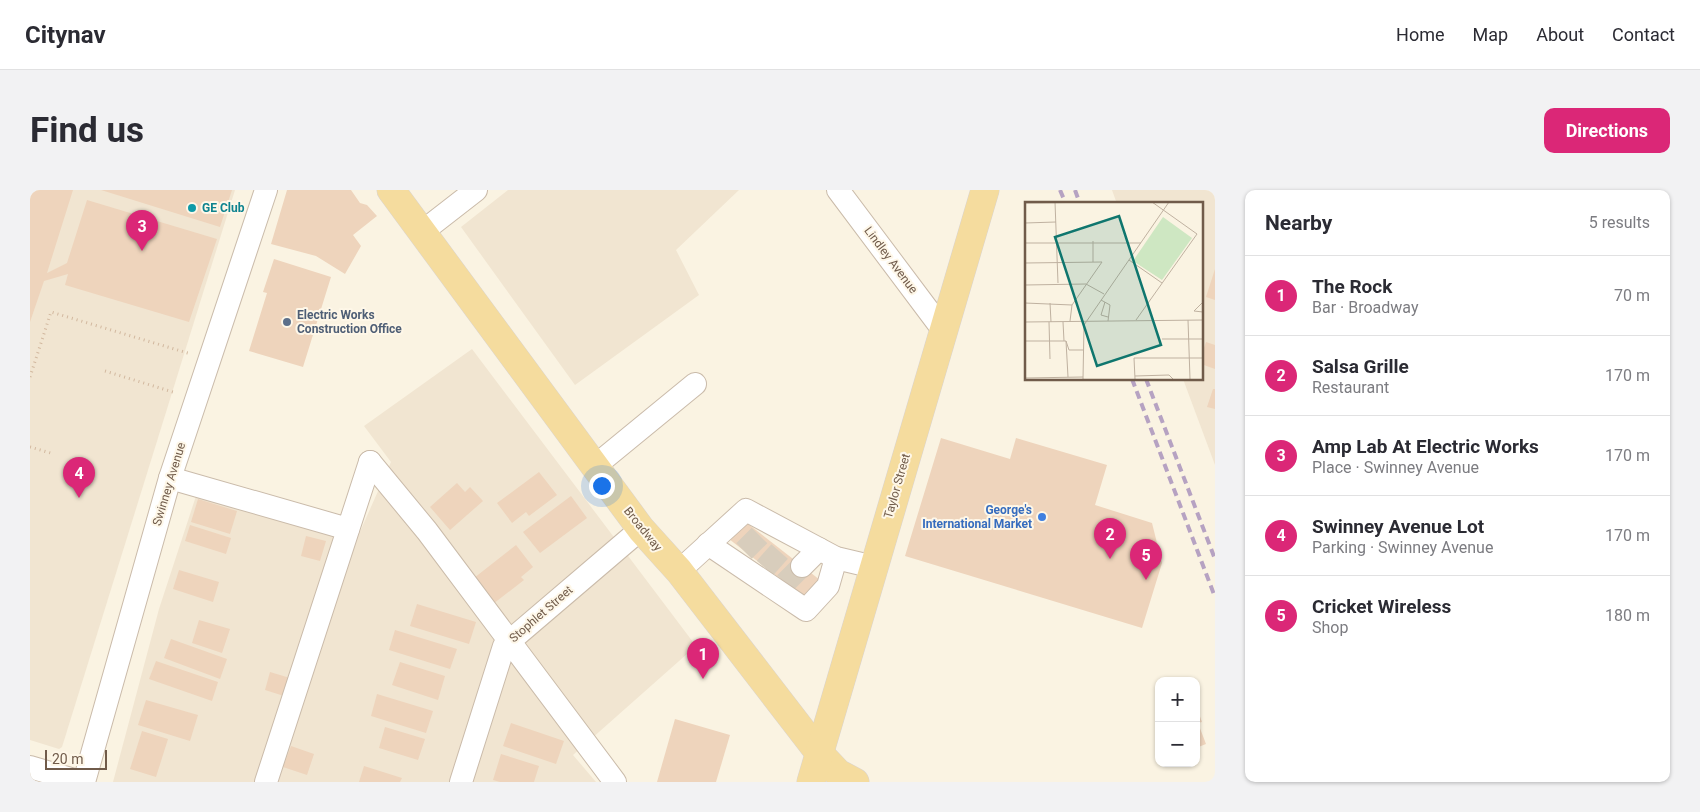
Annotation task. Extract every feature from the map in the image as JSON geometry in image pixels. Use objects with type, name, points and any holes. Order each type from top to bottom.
[{"type":"main road","name":"Broadway","points":[[391,190],[641,529],[679,571],[820,754],[838,773],[855,782]]},
{"type":"main road","name":"Taylor Street","points":[[811,782],[985,190]]},
{"type":"street","name":"Swinney Avenue","points":[[82,782],[170,478],[266,190]]},
{"type":"street","points":[[422,232],[476,190]]},
{"type":"street","name":"Lindley Avenue","points":[[838,190],[943,330]]},
{"type":"street","points":[[595,466],[695,384]]},
{"type":"street","points":[[266,782],[370,462],[427,531],[615,782]]},
{"type":"street","points":[[170,478],[348,529]]},
{"type":"street","points":[[679,571],[746,510],[766,528],[788,543],[874,567]]},
{"type":"street","name":"Stophlet Street","points":[[461,782],[504,646],[641,529]]},
{"type":"street","points":[[708,544],[739,556],[781,587],[806,610],[828,586],[828,554]]},
{"type":"street","points":[[802,566],[828,554]]},
{"type":"street","points":[[30,767],[82,782]]},
{"type":"path","points":[[30,377],[50,312],[191,354]]},
{"type":"path","points":[[105,371],[178,394]]},
{"type":"path","points":[[30,448],[54,454]]},
{"type":"shaded area","points":[[30,190],[235,190],[62,747],[59,749],[30,740]]},
{"type":"shaded area","points":[[508,190],[739,190],[676,250],[699,295],[575,385],[461,227]]},
{"type":"shaded area","points":[[1112,190],[1215,190],[1215,465],[1183,380],[1202,380],[1202,202],[1116,202]]},
{"type":"shaded area","points":[[472,349],[696,646],[573,755],[596,782],[113,782],[159,609],[196,496],[355,543],[391,462],[364,426]]},
{"type":"building","points":[[30,190],[73,190],[47,273],[67,263],[87,200],[217,239],[189,322],[65,285],[68,274],[44,281],[30,322]]},
{"type":"building","name":"GE Club","points":[[101,190],[232,190],[220,227]]},
{"type":"building","points":[[287,190],[351,190],[360,203],[367,205],[377,216],[353,235],[361,246],[345,274],[316,256],[271,244]]},
{"type":"building","name":"Electric Works Construction Office","points":[[274,259],[331,277],[303,367],[249,351],[267,293],[263,292]]},
{"type":"building","points":[[1215,269],[1215,300],[1206,297]]},
{"type":"building","points":[[1206,342],[1215,345],[1215,369],[1202,364],[1202,354]]},
{"type":"building","points":[[1213,389],[1215,389],[1215,409],[1207,407]]},
{"type":"building","points":[[941,438],[1010,459],[1016,438],[1107,465],[1095,505],[1152,523],[1162,563],[1142,628],[905,556]]},
{"type":"building","points":[[539,472],[557,495],[529,516],[526,512],[512,523],[497,503]]},
{"type":"building","points":[[457,483],[465,492],[470,487],[483,501],[450,530],[430,507]]},
{"type":"building","points":[[571,496],[587,518],[540,553],[523,532]]},
{"type":"building","points":[[198,499],[237,511],[230,534],[191,522]]},
{"type":"building","points":[[743,520],[820,580],[806,599],[729,539]]},
{"type":"building","points":[[190,525],[231,538],[226,554],[185,541]]},
{"type":"building","points":[[306,536],[326,541],[320,561],[301,556]]},
{"type":"building","points":[[516,545],[533,567],[521,577],[524,580],[493,604],[474,578]]},
{"type":"building","points":[[179,570],[219,582],[213,602],[173,589]]},
{"type":"building","points":[[417,604],[476,622],[469,644],[410,626]]},
{"type":"building","points":[[199,620],[230,629],[222,653],[192,643]]},
{"type":"building","points":[[395,630],[457,649],[450,669],[389,650]]},
{"type":"building","points":[[171,639],[227,659],[220,679],[164,658]]},
{"type":"building","points":[[156,661],[218,682],[212,701],[149,679]]},
{"type":"building","points":[[400,662],[445,676],[438,700],[392,685]]},
{"type":"building","points":[[270,672],[290,678],[284,696],[265,690]]},
{"type":"building","points":[[377,694],[433,711],[426,733],[371,716]]},
{"type":"building","points":[[146,700],[198,715],[190,741],[138,725]]},
{"type":"building","points":[[675,719],[730,735],[716,782],[657,782]]},
{"type":"building","points":[[511,723],[564,741],[556,764],[503,746]]},
{"type":"building","points":[[385,727],[425,739],[418,760],[379,748]]},
{"type":"building","points":[[1200,728],[1206,744],[1200,746]]},
{"type":"building","points":[[142,731],[168,739],[156,777],[130,769]]},
{"type":"building","points":[[291,746],[314,754],[307,775],[283,767]]},
{"type":"building","points":[[501,754],[539,766],[534,782],[500,782],[493,780]]},
{"type":"building","points":[[364,766],[402,778],[400,782],[359,782]]},
{"type":"tunnel","points":[[744,551],[761,534]]},
{"type":"tunnel","points":[[765,568],[781,550]]},
{"type":"tunnel","points":[[785,583],[802,566]]},
{"type":"railway","points":[[1060,190],[1065,202]]},
{"type":"railway","points":[[1075,190],[1079,202]]},
{"type":"railway","points":[[1132,380],[1215,597]]},
{"type":"railway","points":[[1146,380],[1215,559]]},
{"type":"place","name":"GE Club","points":[[192,208]]},
{"type":"place","name":"Amp Lab At Electric Works","points":[[142,251]]},
{"type":"place","name":"Electric Works Construction Office","points":[[287,322]]},
{"type":"place","name":"Swinney Avenue Lot","points":[[79,498]]},
{"type":"place","name":"George's International Market","points":[[1042,517]]},
{"type":"place","name":"Salsa Grille","points":[[1110,559]]},
{"type":"place","name":"Cricket Wireless","points":[[1146,580]]},
{"type":"place","name":"The Rock","points":[[703,679]]}]
